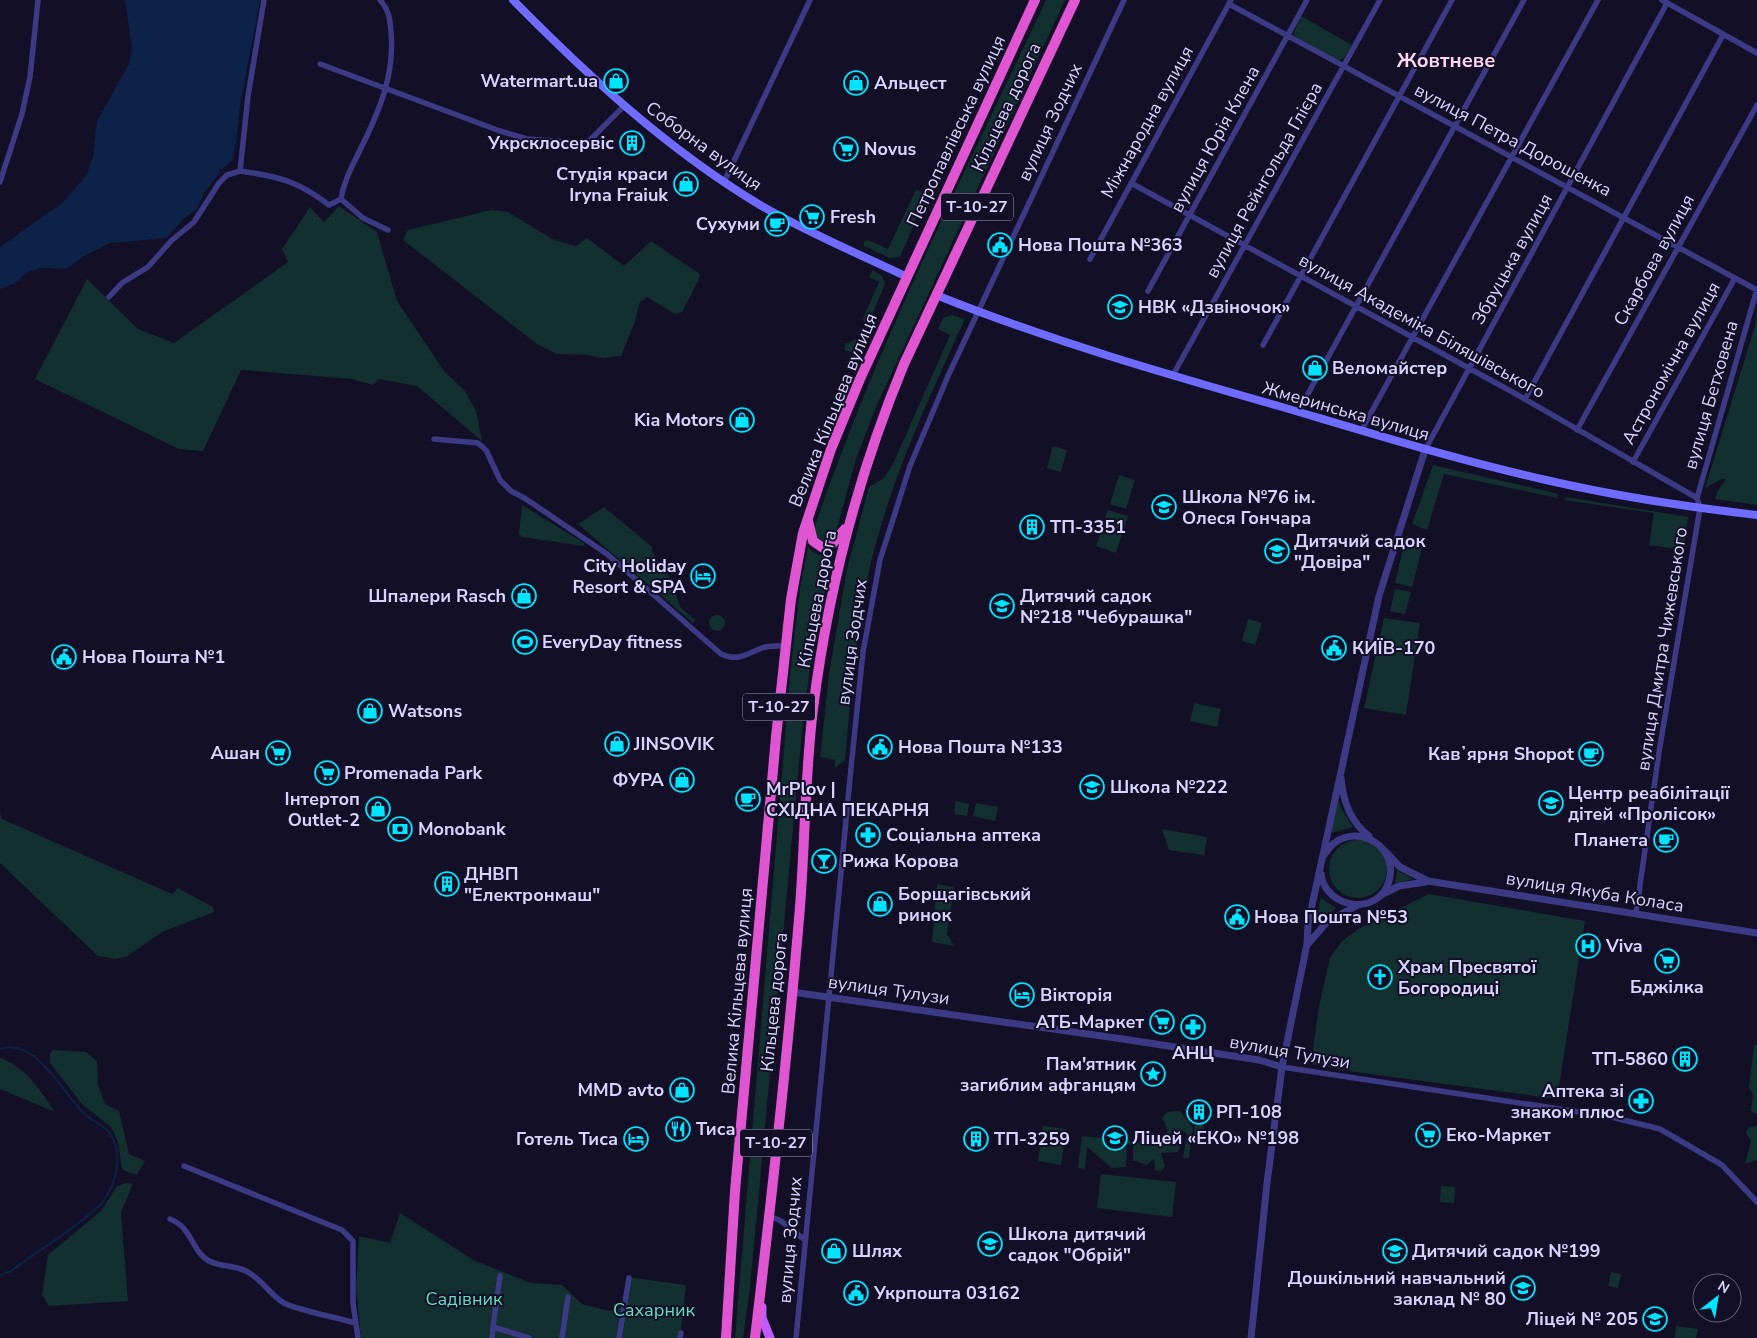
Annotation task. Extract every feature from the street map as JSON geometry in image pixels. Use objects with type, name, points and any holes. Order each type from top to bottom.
[{"type":"highway","name":"Петропавлівська вулиця","points":[[905,276],[1035,0]]},
{"type":"highway","name":"Кільцева дорога","points":[[755,1338],[792,992],[813,712],[831,598],[847,526],[883,415],[936,295],[1074,0]]},
{"type":"highway","name":"Велика Кільцева вулиця","points":[[726,1338],[745,1077],[785,646],[798,557],[808,513],[844,415],[905,276]]},
{"type":"highway","points":[[808,513],[810,534],[819,548],[830,546],[847,526]]},
{"type":"main road","name":"Соборна вулиця","points":[[513,0],[623,106],[674,147],[724,182],[773,212],[905,276]]},
{"type":"main road","name":"Жмеринська вулиця","points":[[936,295],[978,312],[1173,375],[1425,450],[1566,484],[1700,508],[1757,516]]},
{"type":"main road","points":[[760,1293],[762,1318],[770,1338]]},
{"type":"street","points":[[0,182],[22,114],[30,77],[38,0]]},
{"type":"street","points":[[240,171],[248,96],[264,0]]},
{"type":"street","points":[[341,200],[346,177],[378,113],[388,87],[392,44],[389,14],[380,0]]},
{"type":"street","points":[[724,182],[810,0]]},
{"type":"street","name":"вулиця Зодчих","points":[[796,1338],[863,652],[880,560],[910,466],[948,376],[1124,0]]},
{"type":"street","name":"вулиця Юрія Клена","points":[[1148,291],[1307,0]]},
{"type":"street","name":"вулиця Рейнгольда Глієра","points":[[1173,375],[1380,0]]},
{"type":"street","points":[[1263,345],[1452,0]]},
{"type":"street","points":[[1298,412],[1524,0]]},
{"type":"street","points":[[1361,431],[1598,0]]},
{"type":"street","name":"вулиця Петра Дорошенка","points":[[1230,2],[1288,36],[1757,290]]},
{"type":"street","name":"Міжнародна вулиця","points":[[1090,259],[1230,2]]},
{"type":"street","points":[[1664,2],[1757,53]]},
{"type":"street","name":"Збруцька вулиця","points":[[1425,450],[1568,187],[1664,2]]},
{"type":"street","points":[[1525,399],[1723,34]]},
{"type":"street","points":[[320,64],[388,87],[500,131],[527,139],[582,143],[589,141],[623,106]]},
{"type":"street","name":"Скарбова вулиця","points":[[1577,430],[1757,105]]},
{"type":"street","points":[[109,297],[122,283],[148,267],[171,241],[194,222],[213,191],[227,175],[240,171],[285,178],[307,189],[329,204],[341,200]]},
{"type":"street","name":"вулиця Академіка Біляшівського","points":[[1131,183],[1525,399],[1697,498]]},
{"type":"street","points":[[341,200],[363,218],[388,230]]},
{"type":"street","name":"Астрономічна вулиця","points":[[1633,462],[1735,278]]},
{"type":"street","name":"вулиця Бетховена","points":[[1697,498],[1757,290]]},
{"type":"street","points":[[434,439],[478,444],[486,450],[500,480],[511,492],[526,499],[607,554],[721,654],[737,658],[745,657],[763,648],[785,646]]},
{"type":"street","points":[[1251,1338],[1267,1183],[1282,1067],[1307,944],[1308,925],[1380,596],[1425,450]]},
{"type":"street","points":[[1697,498],[1700,508]]},
{"type":"street","name":"вулиця Дмитра Чижевського","points":[[1636,913],[1700,508]]},
{"type":"street","points":[[1307,944],[1327,922],[1358,905],[1380,896],[1389,882],[1391,870],[1386,852],[1355,824],[1342,791],[1341,773]]},
{"type":"street","points":[[1324,856],[1332,844],[1341,838],[1362,836],[1374,840]]},
{"type":"street","name":"вулиця Якуба Коласа","points":[[1386,852],[1400,867],[1412,875],[1428,881],[1757,933]]},
{"type":"street","points":[[1320,870],[1325,886],[1332,896],[1342,902],[1358,905]]},
{"type":"street","name":"вулиця Якуба Коласа","points":[[1380,896],[1409,884],[1428,881]]},
{"type":"street","name":"вулиця Тулузи","points":[[792,992],[1259,1060],[1282,1067],[1611,1117],[1660,1129],[1722,1165],[1757,1202]]},
{"type":"street","points":[[184,1166],[342,1230],[351,1237],[353,1241],[352,1303],[358,1338]]},
{"type":"street","points":[[769,1216],[781,1221],[805,1240]]},
{"type":"street","points":[[170,1219],[180,1223],[202,1255],[209,1261],[244,1270],[259,1279],[284,1303],[355,1323]]},
{"type":"street","points":[[492,1338],[500,1276]]},
{"type":"street","points":[[619,1338],[629,1278]]},
{"type":"street","points":[[562,1338],[568,1297]]},
{"type":"street","points":[[493,1327],[529,1338]]},
{"type":"green space","points":[[1046,0],[1065,0],[876,407],[856,459],[835,536],[822,543],[815,537],[814,529],[838,461],[865,394],[922,262]]},
{"type":"green space","points":[[1301,16],[1352,45],[1344,58],[1338,61],[1293,35]]},
{"type":"green space","points":[[916,190],[921,191],[926,196],[900,257],[890,258],[864,246],[864,241],[868,240],[888,249]]},
{"type":"green space","points":[[339,206],[377,232],[397,301],[444,371],[465,391],[476,411],[482,441],[417,386],[379,379],[373,385],[352,379],[241,370],[203,451],[179,449],[35,379],[87,279],[138,329],[174,343],[288,262],[282,249],[310,207],[324,222]]},
{"type":"green space","points":[[491,210],[508,212],[554,240],[576,246],[587,238],[624,266],[651,241],[700,274],[699,279],[682,312],[675,314],[647,297],[640,302],[634,324],[621,356],[602,358],[587,355],[557,354],[537,344],[403,240],[408,230]]},
{"type":"green space","points":[[873,270],[882,276],[885,284],[868,324],[864,323],[863,318],[879,282],[869,277]]},
{"type":"green space","points":[[1757,312],[1757,505],[1715,499],[1717,492],[1726,479],[1722,479],[1705,488],[1755,326]]},
{"type":"green space","points":[[952,315],[965,319],[897,476],[876,542],[860,621],[845,760],[835,768],[835,760],[820,757],[829,674],[847,569],[869,487],[884,478],[893,464],[950,335],[938,329],[943,318]]},
{"type":"green space","points":[[863,336],[854,353],[844,350],[845,344]]},
{"type":"green space","points":[[1053,446],[1067,450],[1061,472],[1047,468]]},
{"type":"green space","points":[[1433,465],[1558,494],[1558,498],[1444,474],[1427,530],[1412,524]]},
{"type":"green space","points":[[1119,475],[1135,480],[1126,509],[1110,504]]},
{"type":"green space","points":[[1566,497],[1688,517],[1672,625],[1665,624],[1677,549],[1649,545],[1654,513],[1564,500]]},
{"type":"green space","points":[[522,505],[584,543],[584,546],[522,537],[519,534]]},
{"type":"green space","points":[[604,507],[652,547],[652,552],[671,579],[680,607],[695,620],[693,623],[578,524]]},
{"type":"green space","points":[[1108,510],[1128,516],[1116,553],[1096,546]]},
{"type":"green space","points":[[1406,536],[1424,540],[1412,587],[1395,583]]},
{"type":"green space","points":[[808,547],[819,555],[825,556],[832,553],[810,668],[804,711],[750,1287],[743,1338],[735,1338],[791,666],[800,589]]},
{"type":"green space","points":[[1395,589],[1411,592],[1405,614],[1390,611]]},
{"type":"green space","points":[[717,615],[723,617],[725,623],[723,629],[717,631],[711,629],[709,623],[711,617]]},
{"type":"green space","points":[[1384,618],[1420,623],[1406,715],[1364,708]]},
{"type":"green space","points":[[1248,619],[1262,623],[1255,645],[1242,641]]},
{"type":"green space","points":[[1194,703],[1221,709],[1217,727],[1190,721]]},
{"type":"green space","points":[[1337,797],[1342,810],[1353,827],[1331,833]]},
{"type":"green space","points":[[956,801],[969,804],[967,816],[954,814]]},
{"type":"green space","points":[[976,803],[998,807],[995,821],[973,816]]},
{"type":"green space","points":[[0,812],[2,819],[172,894],[178,888],[213,907],[214,912],[162,932],[126,957],[115,959],[98,956],[0,863]]},
{"type":"green space","points":[[1162,829],[1207,837],[1204,855],[1169,850]]},
{"type":"green space","points":[[1358,840],[1369,842],[1382,853],[1387,869],[1385,880],[1374,893],[1358,898],[1347,896],[1334,885],[1329,869],[1331,858],[1342,845]]},
{"type":"green space","points":[[1397,870],[1413,879],[1395,883]]},
{"type":"green space","points":[[937,884],[954,887],[947,934],[954,946],[932,942]]},
{"type":"green space","points":[[1429,894],[1585,921],[1557,1099],[1355,1072],[1311,1064],[1319,1006],[1330,958],[1342,941],[1360,928]]},
{"type":"green space","points":[[1321,898],[1336,908],[1314,926]]},
{"type":"green space","points":[[1754,1045],[1757,1045],[1757,1114],[1751,1111],[1753,1095],[1749,1087]]},
{"type":"green space","points":[[53,1050],[86,1052],[97,1061],[98,1085],[105,1104],[119,1111],[129,1154],[145,1161],[137,1175],[122,1168],[118,1142],[111,1127],[82,1104],[50,1063],[50,1054]]},
{"type":"green space","points":[[0,1058],[25,1073],[55,1112],[0,1089]]},
{"type":"green space","points":[[1180,1111],[1193,1128],[1189,1158],[1183,1158],[1187,1134],[1182,1130],[1183,1141],[1178,1152],[1161,1153],[1165,1166],[1162,1171],[1155,1170],[1154,1159],[1147,1165],[1133,1160],[1133,1146],[1127,1144],[1126,1167],[1112,1168],[1087,1147],[1085,1169],[1078,1168],[1082,1136],[1157,1143],[1168,1131],[1162,1118],[1167,1112]]},
{"type":"green space","points":[[1195,1123],[1204,1124],[1202,1143],[1193,1142]]},
{"type":"green space","points":[[1043,1126],[1066,1129],[1061,1165],[1038,1161]]},
{"type":"green space","points":[[1757,1126],[1757,1160],[1745,1164],[1751,1141],[1746,1133],[1748,1128]]},
{"type":"green space","points":[[1101,1174],[1176,1182],[1172,1217],[1097,1208]]},
{"type":"green space","points":[[126,1183],[133,1184],[121,1212],[128,1301],[49,1306],[42,1295],[48,1255],[101,1211],[117,1186]]},
{"type":"green space","points":[[1441,1186],[1455,1187],[1454,1203],[1440,1202]]},
{"type":"green space","points":[[400,1213],[475,1261],[531,1283],[562,1285],[582,1304],[609,1311],[624,1306],[627,1277],[686,1285],[680,1338],[361,1338],[356,1288],[359,1236],[390,1243]]},
{"type":"green space","points":[[1611,1272],[1621,1274],[1618,1288],[1608,1286]]},
{"type":"green space","points":[[1676,1326],[1698,1329],[1696,1338],[1675,1338]]},
{"type":"water","points":[[125,0],[260,0],[240,106],[236,144],[232,161],[222,169],[204,193],[197,209],[184,218],[167,238],[110,243],[86,255],[66,269],[42,268],[27,272],[14,284],[0,289],[0,247],[62,203],[86,176],[93,157],[97,121],[129,64],[132,48]]},
{"type":"waterway","points":[[0,1049],[14,1047],[27,1052],[50,1071],[79,1108],[108,1131],[115,1144],[118,1159],[113,1182],[100,1205],[57,1239],[11,1271],[0,1275]]},
{"type":"place","name":"Watermart.ua","points":[[616,81]]},
{"type":"place","name":"Альцест","points":[[856,83]]},
{"type":"place","name":"Укрсклосервіс","points":[[632,143]]},
{"type":"place","name":"Novus","points":[[846,149]]},
{"type":"place","name":"Студія краси Iryna Fraiuk","points":[[686,184]]},
{"type":"place","name":"Fresh","points":[[812,217]]},
{"type":"place","name":"Сухуми","points":[[777,224]]},
{"type":"place","name":"Нова Пошта №363","points":[[1000,245]]},
{"type":"place","name":"НВК «Дзвіночок»","points":[[1120,307]]},
{"type":"place","name":"Веломайстер","points":[[1315,368]]},
{"type":"place","name":"Kia Motors","points":[[742,420]]},
{"type":"place","name":"Школа №76 ім. Олеся Гончара","points":[[1164,507]]},
{"type":"place","name":"ТП-3351","points":[[1032,527]]},
{"type":"place","name":"Дитячий садок \"Довіра\"","points":[[1277,551]]},
{"type":"place","name":"City Holiday Resort & SPA","points":[[703,576]]},
{"type":"place","name":"Шпалери Rasch","points":[[524,596]]},
{"type":"place","name":"Дитячий садок №218 \"Чебурашка\"","points":[[1002,606]]},
{"type":"place","name":"EveryDay fitness","points":[[525,642]]},
{"type":"place","name":"КИЇВ-170","points":[[1334,648]]},
{"type":"place","name":"Нова Пошта №1","points":[[64,657]]},
{"type":"place","name":"Watsons","points":[[370,711]]},
{"type":"place","name":"JINSOVIK","points":[[617,744]]},
{"type":"place","name":"Нова Пошта №133","points":[[880,747]]},
{"type":"place","name":"Ашан","points":[[278,753]]},
{"type":"place","name":"Кавʼярня Shopot","points":[[1591,754]]},
{"type":"place","name":"Promenada Park","points":[[327,773]]},
{"type":"place","name":"ФУРА","points":[[682,780]]},
{"type":"place","name":"Школа №222","points":[[1092,787]]},
{"type":"place","name":"MrPlov | СХІДНА ПЕКАРНЯ","points":[[748,799]]},
{"type":"place","name":"Центр реабілітації дітей «Пролісок»","points":[[1551,803]]},
{"type":"place","name":"Інтертоп Outlet-2","points":[[378,809]]},
{"type":"place","name":"Monobank","points":[[400,829]]},
{"type":"place","name":"Соціальна аптека","points":[[868,835]]},
{"type":"place","name":"Планета","points":[[1666,840]]},
{"type":"place","name":"Рижа Корова","points":[[824,861]]},
{"type":"place","name":"ДНВП \"Електронмаш\"","points":[[447,884]]},
{"type":"place","name":"Борщагівський ринок","points":[[880,904]]},
{"type":"place","name":"Нова Пошта №53","points":[[1237,917]]},
{"type":"place","name":"Viva","points":[[1588,946]]},
{"type":"place","name":"Бджілка","points":[[1667,961]]},
{"type":"place","name":"Храм Пресвятої Богородиці","points":[[1380,977]]},
{"type":"place","name":"Вікторія","points":[[1022,995]]},
{"type":"place","name":"АТБ-Маркет","points":[[1162,1022]]},
{"type":"place","name":"АНЦ","points":[[1193,1027]]},
{"type":"place","name":"ТП-5860","points":[[1685,1059]]},
{"type":"place","name":"Пам'ятник загиблим афганцям","points":[[1153,1074]]},
{"type":"place","name":"MMD avto","points":[[682,1090]]},
{"type":"place","name":"Аптека зі знаком плюс","points":[[1641,1101]]},
{"type":"place","name":"РП-108","points":[[1199,1112]]},
{"type":"place","name":"Тиса","points":[[678,1129]]},
{"type":"place","name":"Еко-Маркет","points":[[1428,1135]]},
{"type":"place","name":"Ліцей «ЕКО» №198","points":[[1115,1138]]},
{"type":"place","name":"Готель Тиса","points":[[636,1139]]},
{"type":"place","name":"ТП-3259","points":[[976,1139]]},
{"type":"place","name":"Школа дитячий садок \"Обрій\"","points":[[990,1244]]},
{"type":"place","name":"Шлях","points":[[834,1251]]},
{"type":"place","name":"Дитячий садок №199","points":[[1395,1251]]},
{"type":"place","name":"Дошкільний навчальний заклад № 80","points":[[1523,1288]]},
{"type":"place","name":"Укрпошта 03162","points":[[856,1293]]},
{"type":"place","name":"Ліцей № 205","points":[[1655,1319]]},
{"type":"district","name":"Жовтневе","points":[[1446,60]]},
{"type":"park label","name":"Садівник","points":[[464,1299]]},
{"type":"park label","name":"Сахарник","points":[[654,1310]]}]
